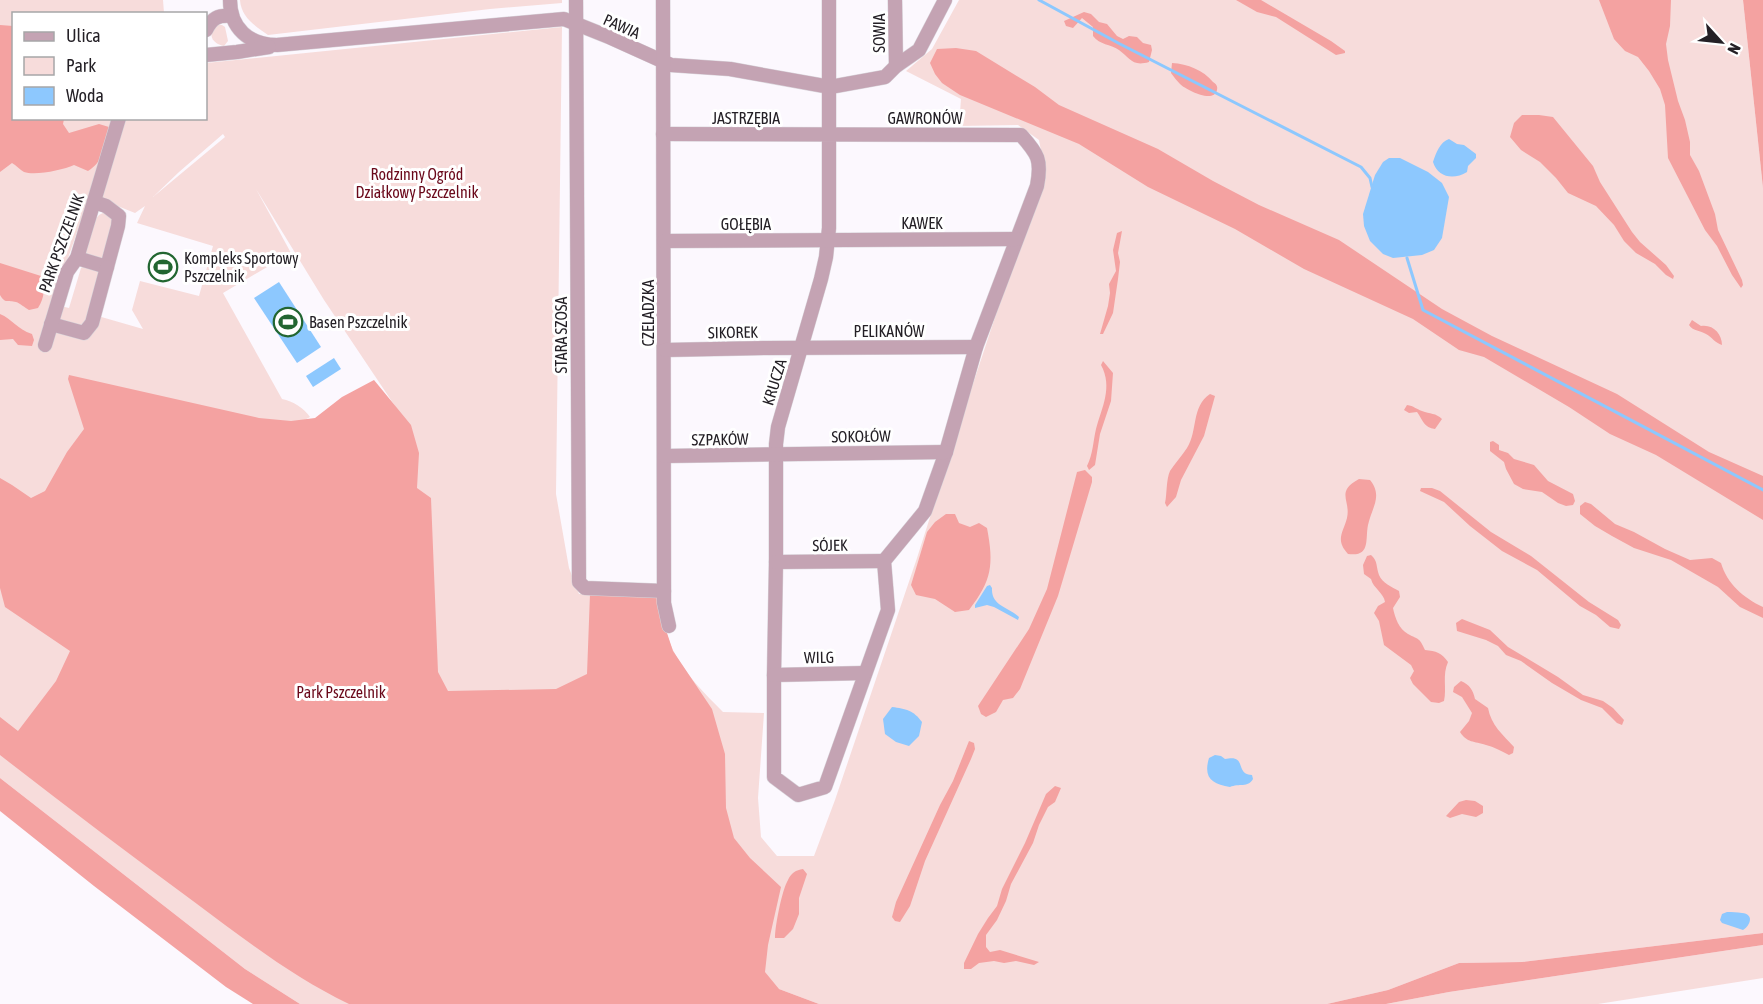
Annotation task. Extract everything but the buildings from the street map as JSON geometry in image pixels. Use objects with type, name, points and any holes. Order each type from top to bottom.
[{"type":"street","points":[[228,53],[235,44],[230,0]]},
{"type":"street","name":"STARA SZOSA","points":[[576,0],[579,582],[585,588],[664,591]]},
{"type":"street","name":"CZELADZKA","points":[[663,0],[664,603],[669,626]]},
{"type":"street","name":"KRUCZA","points":[[830,0],[828,240],[821,279],[778,427],[776,444],[774,777],[798,795],[825,787],[865,673]]},
{"type":"street","name":"SOWIA","points":[[895,0],[896,66]]},
{"type":"street","name":"SOWIA","points":[[830,87],[885,77],[919,50],[945,0]]},
{"type":"street","points":[[207,27],[211,20],[221,15],[234,21]]},
{"type":"street","name":"PAWIA","points":[[234,21],[252,39],[277,45],[556,19],[576,23],[671,65],[730,69],[830,87]]},
{"type":"street","points":[[208,50],[228,53],[277,45]]},
{"type":"street","name":"PARK PSZCZELNIK","points":[[45,345],[67,272],[77,258],[118,120]]},
{"type":"street","name":"JASTRZĘBIA","points":[[663,134],[829,134]]},
{"type":"street","name":"GAWRONÓW","points":[[829,134],[1020,135],[1036,151],[1040,170],[1037,186],[1016,239]]},
{"type":"street","points":[[51,324],[84,333],[92,323],[119,216],[106,206],[94,202]]},
{"type":"street","points":[[865,673],[888,610],[884,561],[925,512],[946,452],[976,347],[1016,239]]},
{"type":"street","name":"KAWEK","points":[[828,240],[1016,239]]},
{"type":"street","name":"GOŁĘBIA","points":[[664,242],[828,240]]},
{"type":"street","points":[[77,258],[107,267]]},
{"type":"street","name":"PELIKANÓW","points":[[802,347],[976,347]]},
{"type":"street","name":"SIKOREK","points":[[664,350],[802,347]]},
{"type":"street","name":"SOKOŁÓW","points":[[776,454],[946,452]]},
{"type":"street","name":"SZPAKÓW","points":[[665,456],[776,454]]},
{"type":"street","name":"SÓJEK","points":[[776,562],[884,561]]},
{"type":"street","name":"WILG","points":[[774,675],[865,673]]},
{"type":"green space","name":"Rodzinny Ogród Działkowy Pszczelnik","points":[[0,0],[163,0],[164,12],[12,12],[12,120],[207,120],[207,63],[562,27],[556,494],[569,568],[579,594],[658,595],[673,650],[702,691],[723,712],[764,713],[758,798],[761,837],[777,856],[814,856],[917,558],[1012,266],[1042,156],[1039,140],[1018,125],[959,126],[961,99],[906,71],[932,49],[959,0],[1743,0],[1763,188],[1763,933],[1522,962],[1459,963],[1388,990],[1327,1004],[819,1004],[779,989],[744,1004],[300,1004],[245,969],[0,778]],"holes":[[[223,134],[225,137],[153,197]],[[256,189],[324,300],[397,409],[292,427],[310,417],[298,405],[282,399],[223,293],[291,253]],[[90,195],[135,213],[145,206],[137,223],[213,246],[199,296],[140,281],[132,310],[143,329],[91,314],[100,270],[84,266],[81,268],[69,308],[52,304]]]},
{"type":"green space","points":[[240,0],[562,0],[562,3],[490,9],[268,35],[246,16]]},
{"type":"green space","points":[[1236,0],[1261,0],[1331,41],[1345,53],[1336,55],[1276,17],[1257,12]]},
{"type":"green space","points":[[1599,0],[1671,0],[1670,26],[1666,44],[1678,101],[1690,142],[1690,155],[1699,171],[1715,214],[1718,230],[1742,280],[1741,288],[1705,230],[1668,158],[1665,105],[1660,89],[1638,57],[1625,51],[1614,39]]},
{"type":"green space","points":[[1743,0],[1763,0],[1763,188]]},
{"type":"green space","points":[[1084,12],[1091,14],[1099,22],[1107,24],[1117,36],[1123,39],[1129,36],[1137,37],[1143,43],[1151,45],[1149,62],[1135,63],[1119,50],[1099,41],[1093,36],[1093,27],[1082,18],[1073,28],[1066,26],[1064,21]]},
{"type":"green space","points":[[0,25],[12,26],[12,120],[64,120],[63,124],[69,133],[99,124],[109,127],[106,146],[101,157],[88,171],[74,165],[49,172],[29,173],[22,171],[12,163],[0,172]]},
{"type":"green space","points":[[218,25],[225,27],[228,41],[224,46],[216,43],[211,35]]},
{"type":"green space","points":[[956,48],[976,51],[1035,87],[1059,105],[1158,149],[1259,205],[1339,240],[1442,309],[1492,336],[1617,394],[1709,452],[1763,476],[1763,520],[1656,455],[1610,434],[1484,357],[1459,350],[1413,319],[1304,269],[1235,229],[1148,187],[1079,144],[960,95],[942,83],[930,63],[937,49]]},
{"type":"green space","points":[[1172,63],[1189,66],[1205,74],[1217,87],[1215,94],[1206,96],[1183,87],[1171,73]]},
{"type":"green space","points":[[1522,115],[1553,117],[1593,166],[1600,182],[1632,232],[1666,265],[1674,276],[1673,279],[1655,264],[1636,253],[1596,206],[1568,193],[1540,162],[1521,150],[1510,137],[1514,123]]},
{"type":"green space","points":[[103,213],[108,214],[114,223],[106,259],[85,253],[95,220]]},
{"type":"green space","points":[[1122,231],[1113,313],[1103,334],[1100,334],[1108,306],[1109,284],[1116,271],[1113,250],[1117,233]]},
{"type":"green space","points":[[0,263],[41,276],[44,292],[38,308],[29,310],[18,303],[5,301],[2,298],[0,295]]},
{"type":"green space","points":[[0,314],[32,334],[34,340],[32,346],[18,345],[13,339],[0,340]]},
{"type":"green space","points":[[1692,320],[1716,331],[1722,345],[1691,327],[1689,325]]},
{"type":"green space","points":[[1103,361],[1113,373],[1111,401],[1100,434],[1095,465],[1089,470],[1087,466],[1106,389],[1101,365]]},
{"type":"green space","name":"Park Pszczelnik","points":[[69,375],[259,418],[291,421],[315,418],[342,397],[374,380],[411,425],[419,453],[417,488],[431,498],[438,672],[448,691],[556,689],[587,674],[590,594],[658,595],[673,651],[712,709],[725,754],[726,808],[734,838],[750,858],[781,887],[768,945],[765,972],[779,989],[819,1004],[349,1004],[308,982],[249,943],[0,755],[0,717],[18,731],[56,681],[70,651],[5,607],[0,588],[0,478],[31,498],[45,491],[67,452],[84,429],[68,379]]},
{"type":"green space","points":[[1210,394],[1215,396],[1204,436],[1181,480],[1176,497],[1167,507],[1165,503],[1170,471],[1187,448],[1193,434],[1197,412],[1204,399]]},
{"type":"green space","points":[[1407,405],[1442,419],[1435,429],[1428,427],[1417,412],[1409,413],[1404,410]]},
{"type":"green space","points":[[1493,441],[1499,445],[1499,450],[1508,453],[1514,459],[1534,465],[1548,481],[1573,494],[1575,501],[1573,505],[1566,506],[1542,492],[1523,489],[1514,484],[1504,462],[1490,451],[1490,442]]},
{"type":"green space","points":[[1085,470],[1092,477],[1092,482],[1058,596],[1020,689],[1013,698],[1003,700],[996,712],[986,717],[981,714],[978,706],[1029,629],[1047,589],[1077,472]]},
{"type":"green space","points":[[1359,479],[1370,480],[1376,491],[1376,497],[1368,525],[1366,546],[1360,553],[1348,554],[1341,540],[1348,512],[1346,492]]},
{"type":"green space","points":[[1421,488],[1440,491],[1491,532],[1531,556],[1589,602],[1618,620],[1621,625],[1619,629],[1610,627],[1596,615],[1580,606],[1537,570],[1502,551],[1444,502],[1420,491]]},
{"type":"green space","points":[[1585,502],[1591,504],[1615,524],[1665,549],[1690,560],[1712,558],[1721,563],[1732,584],[1749,599],[1763,607],[1763,618],[1740,607],[1718,587],[1671,560],[1634,548],[1595,526],[1580,514],[1580,506]]},
{"type":"green space","points":[[946,514],[955,514],[959,523],[970,527],[979,523],[987,528],[990,552],[989,572],[987,581],[969,610],[955,612],[935,599],[916,595],[911,585],[927,532]]},
{"type":"green space","points":[[1371,555],[1376,562],[1380,578],[1399,591],[1400,597],[1393,608],[1400,626],[1405,632],[1418,639],[1425,650],[1438,653],[1448,662],[1445,672],[1444,701],[1431,702],[1413,684],[1410,678],[1414,671],[1411,665],[1384,645],[1379,621],[1374,613],[1378,606],[1385,602],[1371,579],[1364,574],[1363,565],[1367,556]]},
{"type":"green space","points":[[1462,619],[1490,630],[1508,647],[1583,695],[1603,701],[1624,720],[1622,725],[1602,708],[1581,700],[1552,683],[1521,661],[1506,655],[1498,646],[1457,631],[1456,623]]},
{"type":"green space","points":[[1461,681],[1471,688],[1475,699],[1488,708],[1495,725],[1514,747],[1513,753],[1509,755],[1471,741],[1460,732],[1472,713],[1462,697],[1453,692],[1454,687]]},
{"type":"green space","points":[[969,741],[974,743],[975,749],[971,759],[925,861],[910,906],[900,922],[895,921],[892,917],[896,902],[953,781]]},
{"type":"green space","points":[[0,778],[245,969],[300,1004],[253,1004],[226,987],[0,811]]},
{"type":"green space","points":[[1055,786],[1061,788],[1055,802],[1048,807],[1033,843],[1011,884],[997,920],[986,935],[986,947],[990,952],[1000,950],[1039,962],[1034,965],[1016,961],[1004,963],[994,961],[979,963],[971,969],[964,969],[964,963],[978,934],[997,906],[1002,889],[1046,794]]},
{"type":"green space","points":[[1475,801],[1483,806],[1483,813],[1476,817],[1462,814],[1450,818],[1446,816],[1459,802]]},
{"type":"green space","points":[[803,869],[807,874],[799,898],[799,914],[793,929],[784,938],[775,938],[779,908],[786,885],[792,874]]},
{"type":"green space","points":[[1763,933],[1763,945],[1449,992],[1386,1004],[1327,1004],[1388,990],[1459,963],[1522,962]]},
{"type":"green space","points":[[1763,945],[1763,978],[1598,1004],[1386,1004],[1449,992]]},
{"type":"water","points":[[1449,139],[1464,145],[1476,154],[1467,172],[1462,175],[1447,176],[1435,167],[1433,162],[1441,145]]},
{"type":"water","points":[[1389,158],[1400,158],[1428,172],[1442,183],[1449,197],[1442,238],[1434,250],[1422,255],[1393,258],[1383,254],[1370,241],[1364,226],[1363,214],[1375,175],[1383,162]]},
{"type":"water","name":"Basen Pszczelnik","points":[[279,282],[321,347],[297,363],[254,298]]},
{"type":"water","points":[[334,358],[341,369],[313,387],[306,376]]},
{"type":"water","points":[[990,585],[994,599],[1019,617],[1018,620],[987,605],[975,608],[987,586]]},
{"type":"water","points":[[892,707],[909,711],[922,722],[919,736],[909,746],[896,742],[885,734],[883,719]]},
{"type":"water","points":[[1215,755],[1225,759],[1236,759],[1243,771],[1252,775],[1251,782],[1230,787],[1210,779],[1207,765],[1209,758]]},
{"type":"water","points":[[1727,912],[1748,915],[1750,920],[1748,925],[1743,930],[1722,923],[1720,920],[1722,914]]},
{"type":"waterway","points":[[1039,0],[1361,167],[1370,178],[1372,187]]},
{"type":"waterway","points":[[1407,258],[1423,310],[1763,490]]},
{"type":"place","name":"Kompleks Sportowy Pszczelnik","points":[[163,267]]},
{"type":"place","name":"Basen Pszczelnik","points":[[288,322]]}]
